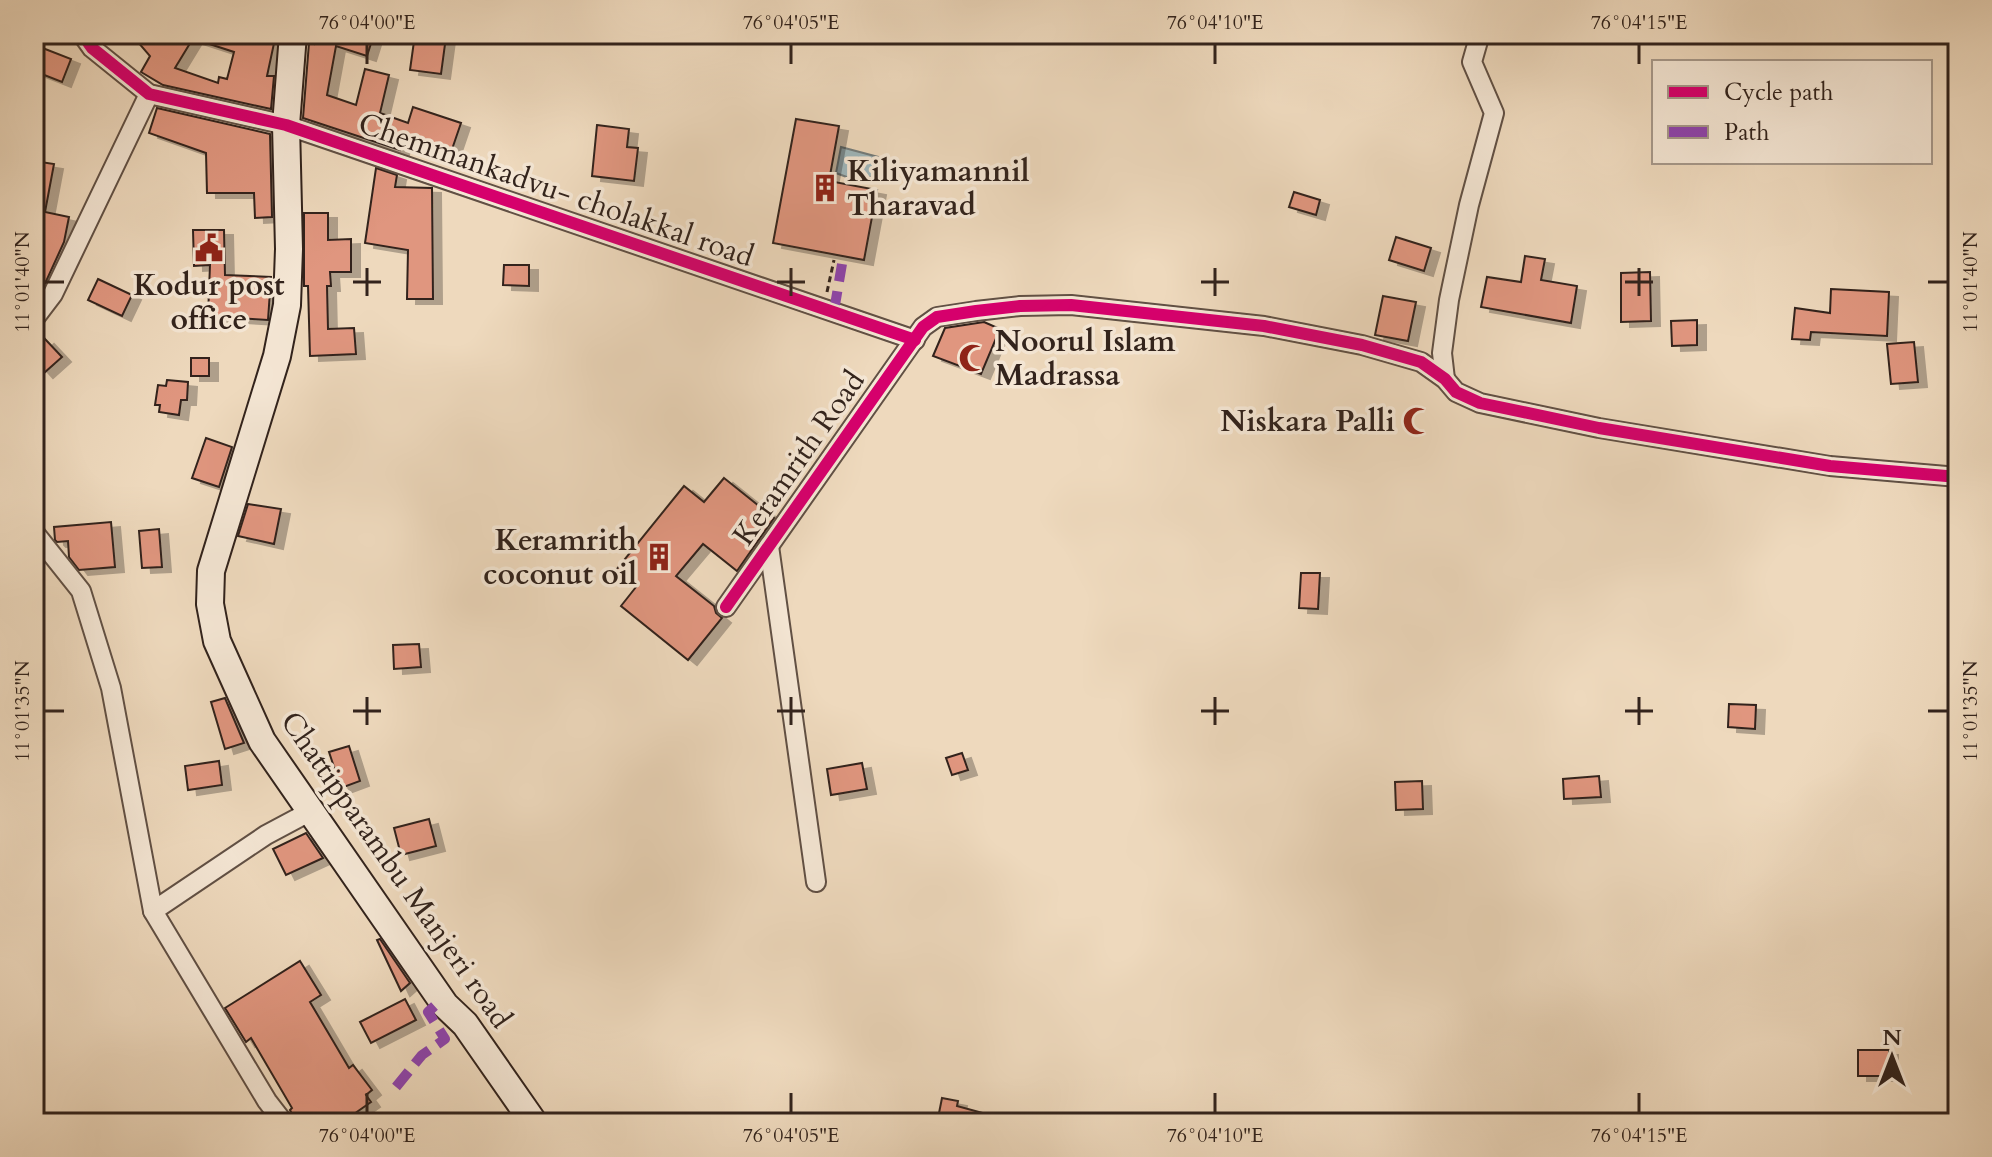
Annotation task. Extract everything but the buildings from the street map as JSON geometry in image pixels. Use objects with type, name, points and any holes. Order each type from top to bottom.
[{"type":"main road","name":"Chattipparambu Manjeri road","points":[[293,34],[286,125],[287,305],[277,356],[211,571],[210,604],[217,641],[262,741],[445,1005],[465,1024],[534,1123]]},
{"type":"street","points":[[34,319],[53,294],[149,94],[92,48],[82,34]]},
{"type":"street","points":[[1445,379],[1442,353],[1449,300],[1469,205],[1494,113],[1472,62],[1480,34]]},
{"type":"street","name":"Chemmankadvu- cholakkal road","points":[[149,94],[286,125],[915,340]]},
{"type":"street","points":[[915,340],[923,327],[937,317],[1020,306],[1071,305],[1176,319],[1264,326],[1362,345],[1421,362],[1445,379],[1456,392],[1480,403],[1599,428],[1830,466],[1958,477]]},
{"type":"street","name":"Keramrith Road","points":[[726,607],[915,340]]},
{"type":"street","points":[[34,532],[81,591],[111,688],[153,911],[267,1101],[284,1123]]},
{"type":"street","points":[[769,546],[816,882]]},
{"type":"street","points":[[153,911],[266,835],[311,811]]},
{"type":"path","points":[[824,308],[834,260]]},
{"type":"water","points":[[841,147],[882,158],[875,175],[860,182],[836,173]]},
{"type":"marked path","points":[[834,311],[842,264]]},
{"type":"marked path","points":[[396,1087],[422,1055],[445,1039],[428,1012],[441,1000]]},
{"type":"cycle path","points":[[82,34],[92,48],[149,94],[286,125],[915,340]]},
{"type":"cycle path","points":[[726,607],[923,327],[937,317],[1020,306],[1071,305],[1264,326],[1362,345],[1421,362],[1445,379],[1456,392],[1480,403],[1599,428],[1830,466],[1958,477]]},
{"type":"place","name":"Kiliyamannil Tharavad","points":[[825,188]]},
{"type":"place","name":"Kodur post office","points":[[209,248]]},
{"type":"place","name":"Noorul Islam Madrassa","points":[[973,358]]},
{"type":"place","name":"Niskara Palli","points":[[1417,421]]},
{"type":"place","name":"Keramrith coconut oil","points":[[659,557]]}]
